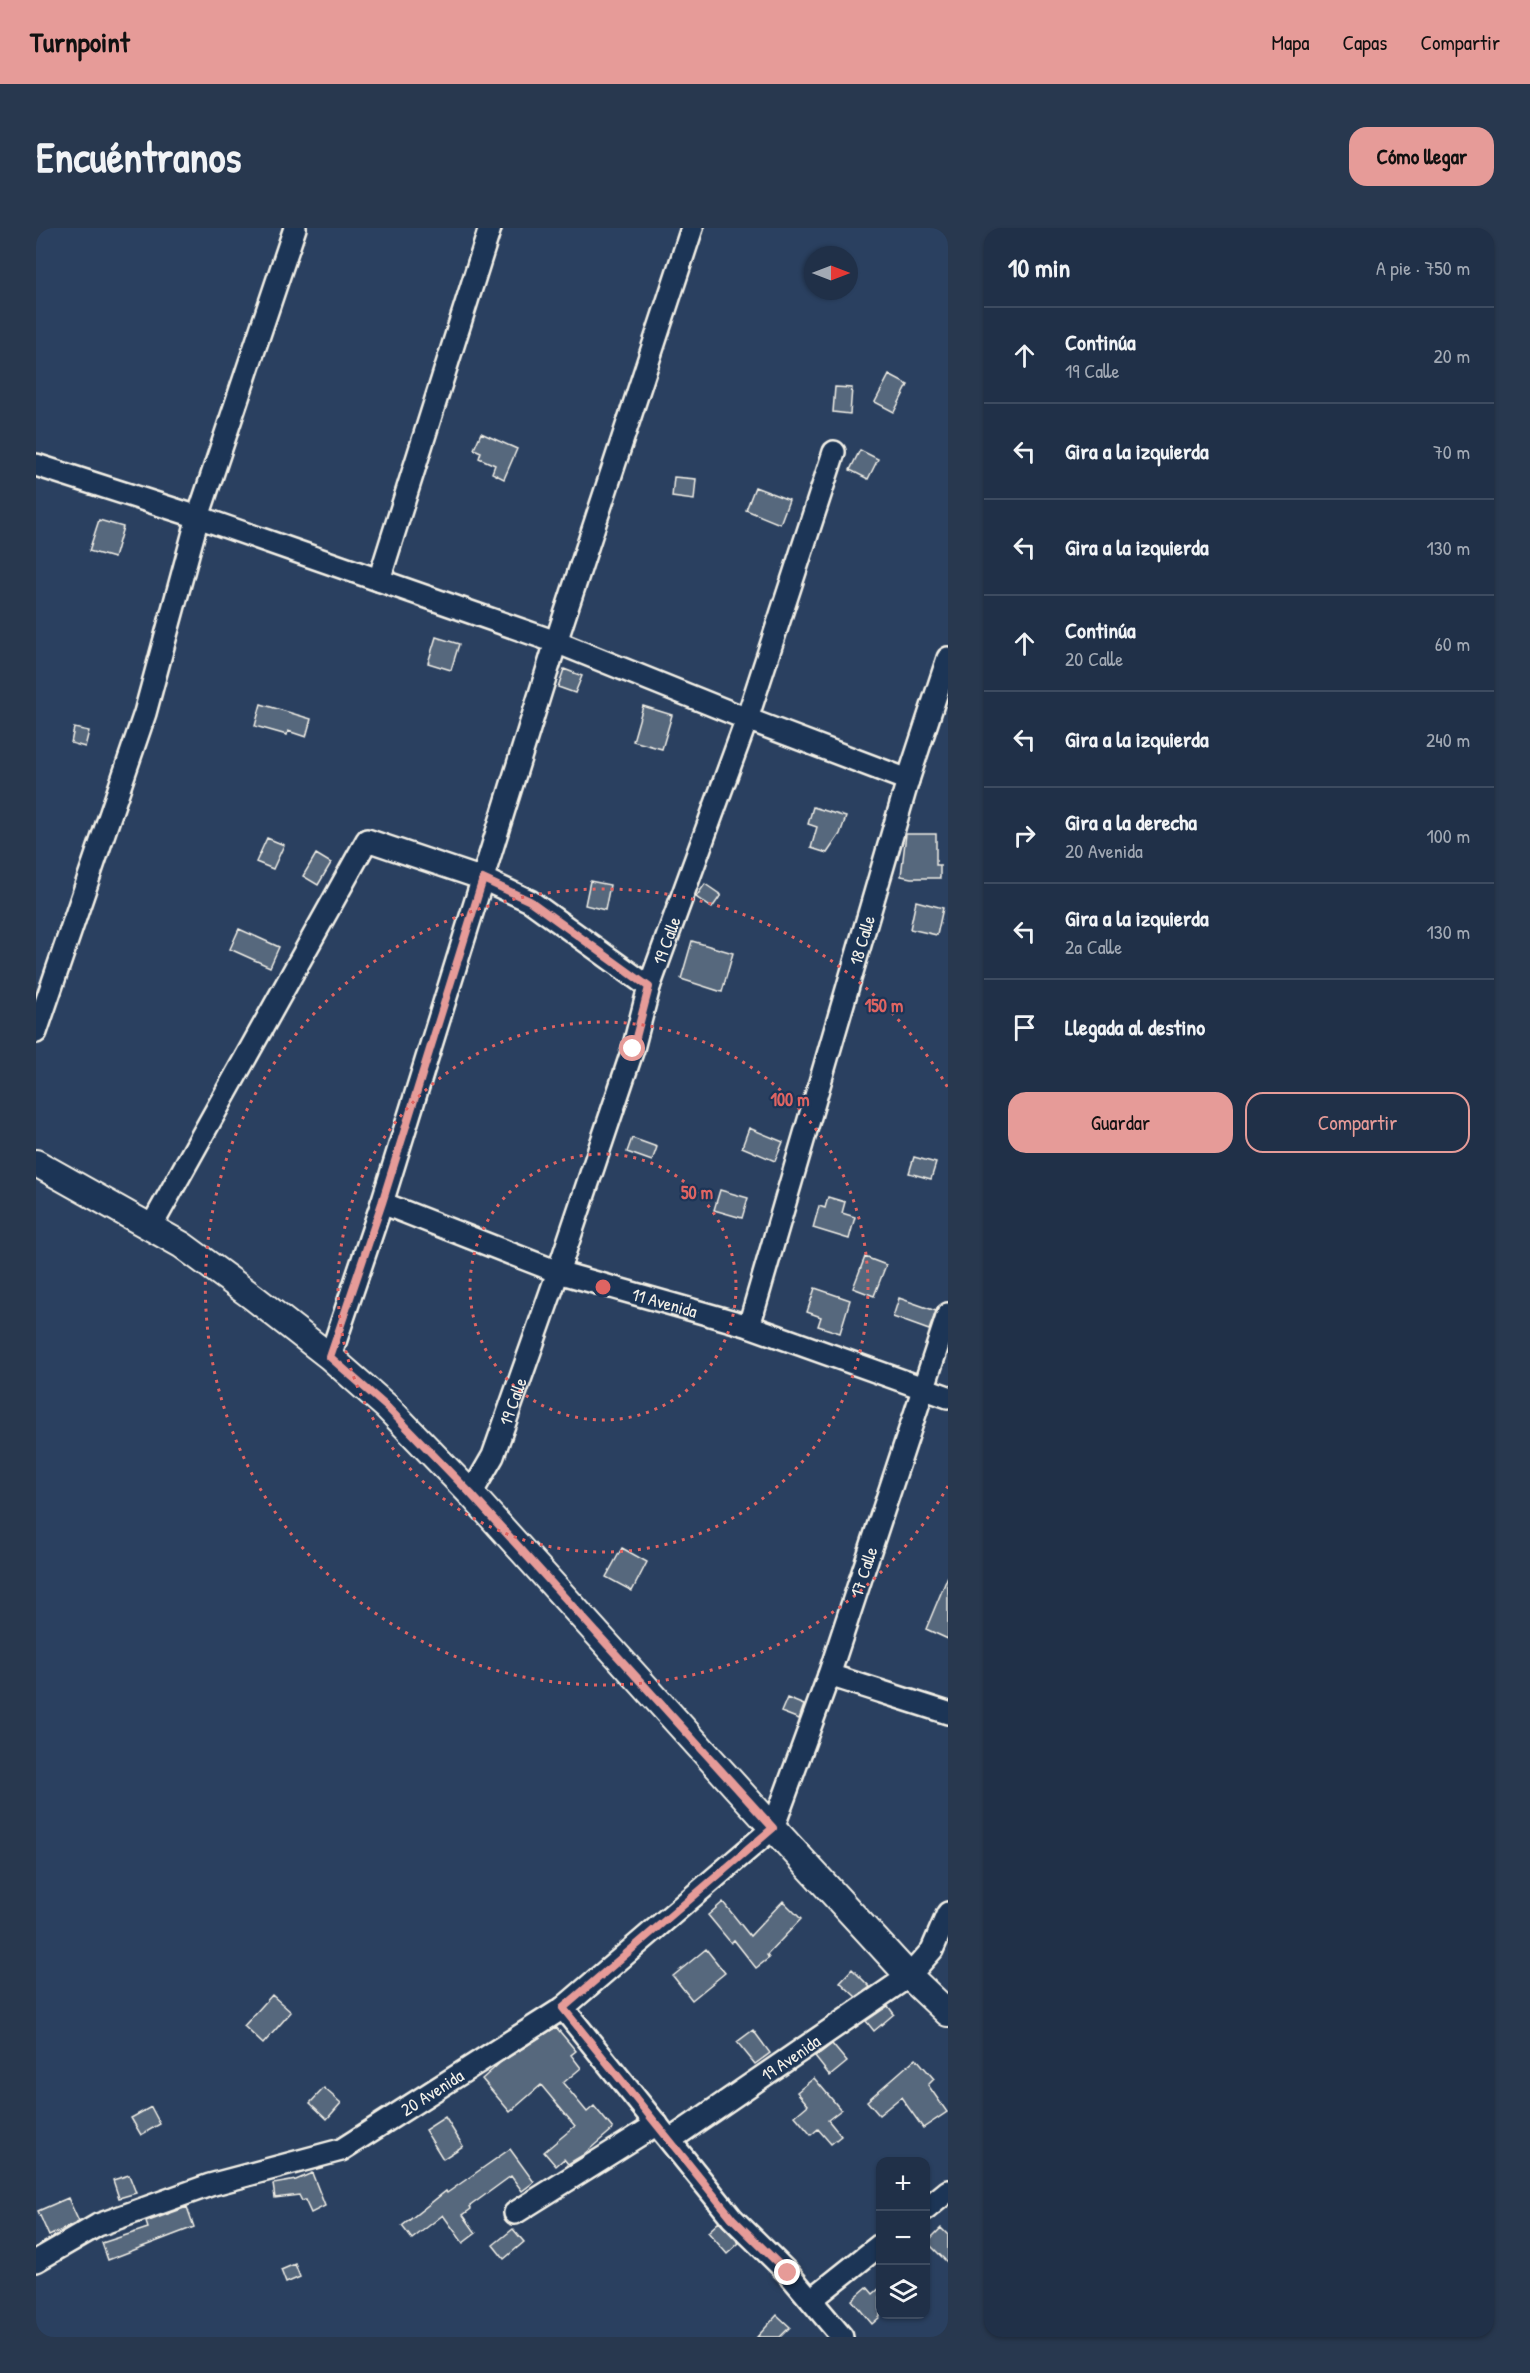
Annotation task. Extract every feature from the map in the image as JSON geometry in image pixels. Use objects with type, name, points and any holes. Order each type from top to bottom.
[{"type":"main road","points":[[36,1163],[182,1245],[253,1296],[330,1357],[387,1407],[471,1494],[909,1976],[948,2013]]},
{"type":"street","points":[[36,1032],[145,713],[198,517],[295,228]]},
{"type":"street","points":[[379,580],[490,228]]},
{"type":"street","points":[[330,1357],[382,1203],[556,642],[692,228]]},
{"type":"street","name":"19 Calle","points":[[471,1494],[493,1456],[558,1272],[633,1049],[649,987],[747,719],[834,452]]},
{"type":"street","points":[[36,465],[198,517],[556,642],[747,719],[908,780]]},
{"type":"street","name":"18 Calle","points":[[749,1326],[908,780],[948,658]]},
{"type":"street","points":[[150,1227],[368,840],[483,879],[530,901],[649,987]]},
{"type":"street","name":"11 Avenida","points":[[382,1203],[558,1272],[749,1326],[948,1397]]},
{"type":"street","name":"17 Calle","points":[[773,1828],[829,1675],[948,1314]]},
{"type":"street","points":[[829,1675],[948,1713]]},
{"type":"street","name":"20 Avenida","points":[[36,2261],[98,2225],[210,2185],[341,2150],[563,2008],[773,1828]]},
{"type":"street","name":"19 Avenida","points":[[514,2212],[664,2132],[909,1976],[932,1950],[948,1913]]},
{"type":"street","points":[[563,2008],[732,2218],[788,2273],[842,2337]]},
{"type":"street","points":[[930,2206],[948,2191]]},
{"type":"street","points":[[811,2300],[876,2248]]},
{"type":"building","points":[[889,375],[908,385],[894,412],[875,402]]},
{"type":"building","points":[[835,387],[852,388],[850,414],[833,412]]},
{"type":"building","points":[[481,433],[517,449],[504,479],[492,473],[495,465],[479,458],[481,452],[474,449]]},
{"type":"building","points":[[860,450],[878,459],[868,479],[850,470]]},
{"type":"building","points":[[674,477],[696,479],[694,500],[672,497]]},
{"type":"building","points":[[755,487],[789,500],[780,524],[746,510]]},
{"type":"building","points":[[99,520],[123,527],[114,558],[89,551]]},
{"type":"building","points":[[436,637],[459,644],[451,670],[428,663]]},
{"type":"building","points":[[564,669],[582,676],[575,693],[558,687]]},
{"type":"building","points":[[261,704],[311,719],[306,737],[288,731],[287,735],[255,726]]},
{"type":"building","points":[[643,706],[672,715],[662,749],[633,741]]},
{"type":"building","points":[[74,728],[89,731],[85,747],[71,743]]},
{"type":"building","points":[[813,807],[846,817],[840,834],[827,853],[811,848],[817,827],[808,824]]},
{"type":"building","points":[[906,834],[936,834],[936,865],[940,865],[940,878],[901,876]]},
{"type":"building","points":[[267,838],[284,845],[273,869],[256,862]]},
{"type":"building","points":[[316,854],[331,863],[318,885],[303,876]]},
{"type":"building","points":[[590,881],[610,885],[605,910],[585,905]]},
{"type":"building","points":[[705,884],[721,895],[712,908],[696,897]]},
{"type":"building","points":[[916,901],[943,908],[937,935],[910,929]]},
{"type":"building","points":[[239,929],[279,947],[270,967],[230,949]]},
{"type":"building","points":[[692,941],[733,953],[722,992],[681,979]]},
{"type":"building","points":[[749,1128],[783,1142],[775,1161],[742,1147]]},
{"type":"building","points":[[632,1138],[657,1147],[652,1161],[627,1152]]},
{"type":"building","points":[[914,1157],[936,1163],[931,1179],[909,1173]]},
{"type":"building","points":[[720,1190],[748,1198],[742,1218],[714,1210]]},
{"type":"building","points":[[828,1197],[845,1202],[842,1213],[855,1217],[849,1239],[813,1228],[819,1206],[825,1208]]},
{"type":"building","points":[[865,1257],[886,1265],[874,1296],[853,1288]]},
{"type":"building","points":[[815,1288],[850,1300],[840,1333],[818,1326],[821,1317],[807,1312]]},
{"type":"building","points":[[899,1298],[936,1311],[929,1330],[893,1317]]},
{"type":"building","points":[[622,1548],[647,1562],[632,1591],[606,1577]]},
{"type":"building","points":[[948,1576],[948,1639],[926,1629]]},
{"type":"building","points":[[787,1698],[804,1705],[799,1719],[781,1712]]},
{"type":"building","points":[[783,1901],[801,1919],[767,1955],[769,1958],[756,1968],[734,1940],[731,1943],[708,1915],[723,1902],[750,1936]]},
{"type":"building","points":[[706,1949],[725,1973],[692,2000],[673,1976]]},
{"type":"building","points":[[852,1969],[870,1987],[856,1997],[840,1982]]},
{"type":"building","points":[[272,1995],[291,2012],[263,2044],[244,2026]]},
{"type":"building","points":[[888,2006],[894,2014],[874,2031],[866,2021]]},
{"type":"building","points":[[556,2027],[576,2051],[571,2055],[581,2068],[563,2083],[587,2112],[594,2106],[613,2129],[583,2155],[568,2164],[564,2159],[556,2166],[544,2152],[575,2126],[541,2085],[510,2112],[482,2079],[501,2062]]},
{"type":"building","points":[[753,2030],[770,2053],[755,2064],[737,2042]]},
{"type":"building","points":[[832,2044],[847,2062],[830,2076],[815,2057]]},
{"type":"building","points":[[916,2058],[934,2079],[928,2085],[947,2112],[923,2128],[901,2097],[879,2115],[867,2101]]},
{"type":"building","points":[[814,2078],[841,2110],[828,2120],[841,2136],[831,2144],[818,2129],[811,2135],[795,2116],[808,2105],[797,2092]]},
{"type":"building","points":[[324,2088],[341,2103],[327,2119],[310,2103]]},
{"type":"building","points":[[151,2107],[160,2124],[141,2135],[131,2118]]},
{"type":"building","points":[[445,2117],[463,2146],[443,2159],[425,2130]]},
{"type":"building","points":[[510,2149],[534,2182],[522,2191],[511,2176],[470,2206],[471,2209],[463,2215],[476,2233],[463,2243],[443,2215],[412,2239],[402,2226],[446,2191],[447,2193]]},
{"type":"building","points":[[312,2173],[325,2206],[311,2213],[305,2200],[302,2201],[299,2195],[275,2198],[273,2184],[296,2180]]},
{"type":"building","points":[[129,2175],[136,2193],[119,2198],[113,2180]]},
{"type":"building","points":[[68,2198],[79,2222],[49,2236],[38,2211]]},
{"type":"building","points":[[187,2207],[194,2227],[108,2260],[102,2243],[148,2228],[146,2222]]},
{"type":"building","points":[[719,2222],[739,2243],[727,2254],[708,2232]]},
{"type":"building","points":[[941,2228],[948,2235],[948,2263],[930,2245],[930,2239]]},
{"type":"building","points":[[513,2229],[524,2242],[504,2259],[493,2245]]},
{"type":"building","points":[[295,2264],[300,2277],[286,2283],[281,2270]]},
{"type":"building","points":[[867,2287],[873,2294],[876,2291],[878,2319],[872,2324],[852,2300]]},
{"type":"building","points":[[777,2315],[790,2327],[780,2337],[757,2337]]},
{"type":"route","points":[[633,1049],[649,987],[530,901],[483,879],[382,1203],[330,1357],[387,1407],[471,1494],[773,1828],[563,2008],[732,2218],[788,2273]]}]
